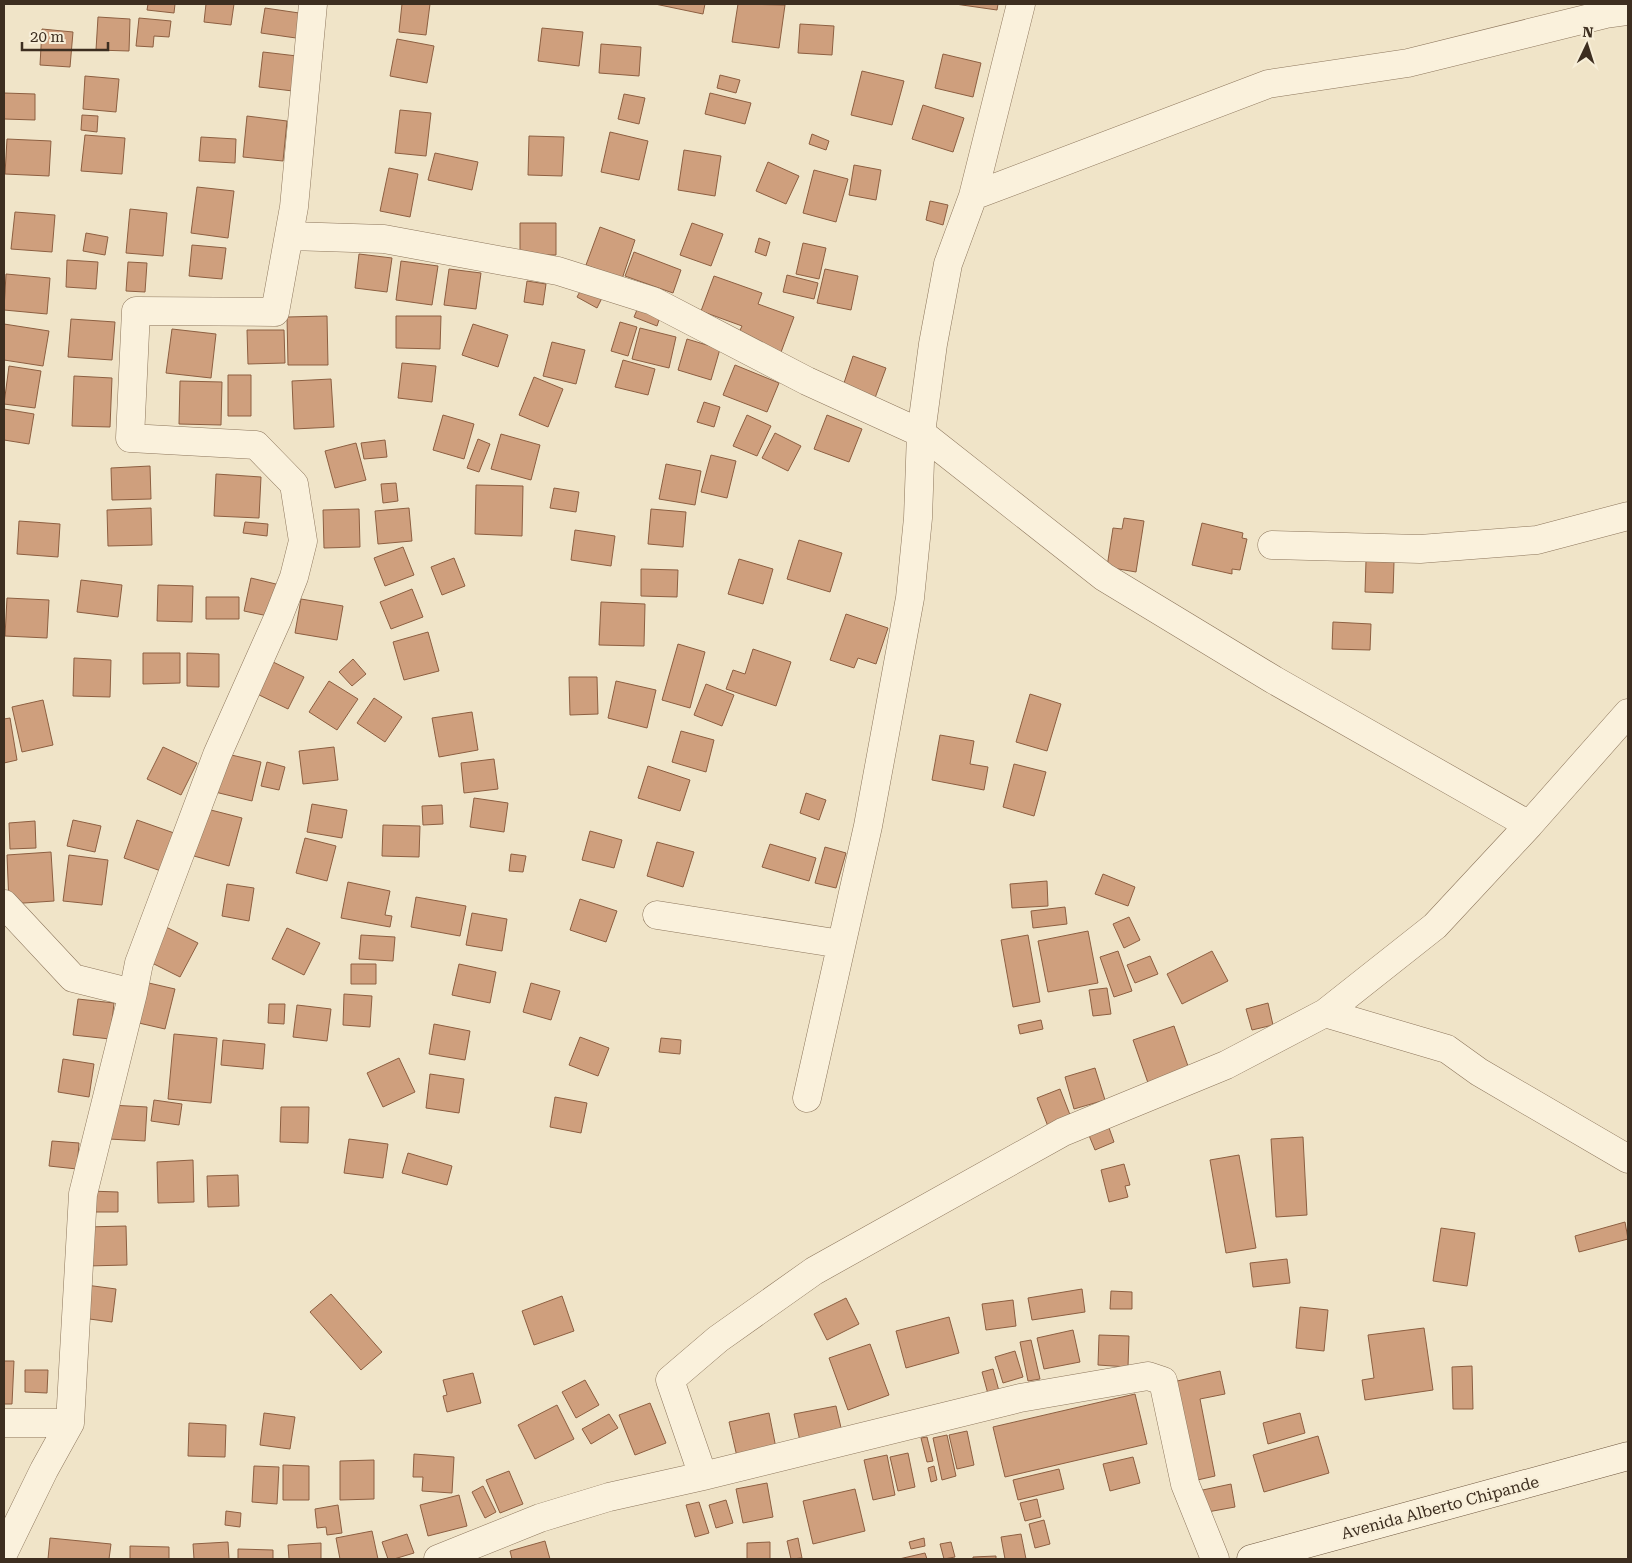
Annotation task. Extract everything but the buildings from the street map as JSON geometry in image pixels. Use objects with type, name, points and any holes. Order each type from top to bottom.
[{"type":"street","points":[[4,1552],[44,1470],[70,1423],[83,1194],[139,963],[217,755],[294,578],[303,542],[294,484],[256,445],[130,438],[136,311],[275,312],[294,207],[312,4]]},
{"type":"street","points":[[807,1098],[868,826],[910,598],[918,518],[921,433],[933,344],[948,264],[973,196],[1021,4]]},
{"type":"street","points":[[973,196],[1268,84],[1408,63],[1621,17]]},
{"type":"street","points":[[290,236],[384,239],[558,270],[653,302],[807,381],[921,433],[1104,577],[1274,680],[1530,825]]},
{"type":"street","points":[[1272,545],[1439,548],[1537,540],[1628,516]]},
{"type":"street","points":[[703,1476],[670,1380],[718,1339],[814,1271],[1063,1132],[1226,1065],[1325,1013],[1435,926],[1530,825],[1628,713]]},
{"type":"street","points":[[4,904],[73,978],[133,993]]},
{"type":"street","points":[[657,916],[841,944]]},
{"type":"street","points":[[1325,1013],[1448,1049],[1479,1072],[1628,1159]]},
{"type":"street","points":[[438,1559],[549,1515],[609,1497],[703,1476],[1020,1398],[1148,1376],[1163,1381],[1185,1484],[1215,1559]]},
{"type":"street","points":[[4,1423],[70,1423]]},
{"type":"street","name":"Avenida Alberto Chipande","points":[[1251,1559],[1628,1456]]}]
